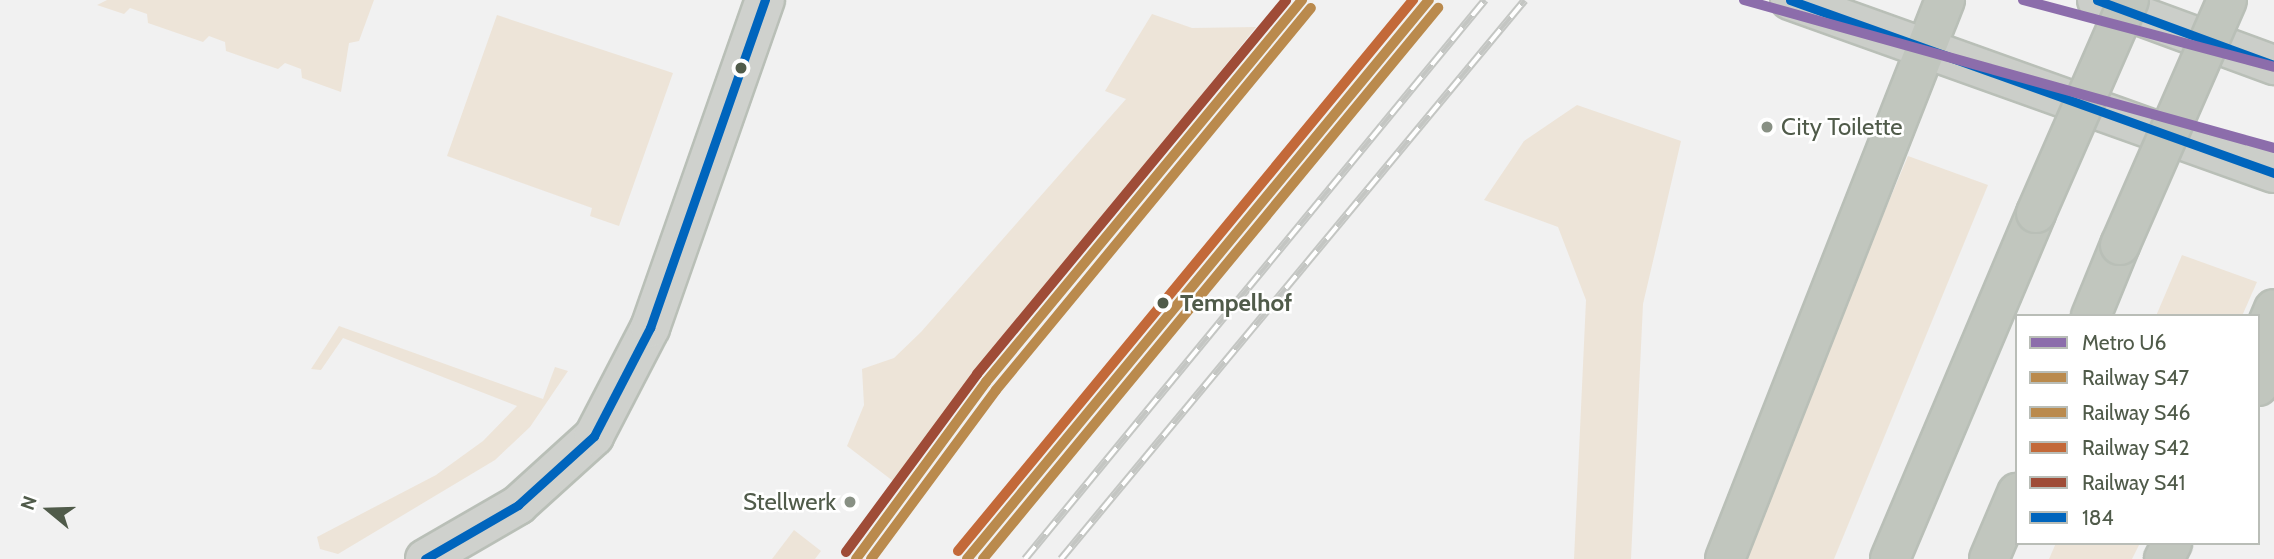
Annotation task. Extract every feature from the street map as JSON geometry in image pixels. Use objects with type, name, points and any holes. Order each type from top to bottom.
[{"type":"highway","points":[[1725,559],[1945,0]]},
{"type":"highway","points":[[1890,559],[2129,0]]},
{"type":"highway","points":[[2092,314],[2227,0]]},
{"type":"highway","points":[[2260,342],[2274,309]]},
{"type":"highway","points":[[2260,384],[2274,368]]},
{"type":"highway","points":[[1989,559],[2015,498]]},
{"type":"main road","points":[[1790,0],[2274,173]]},
{"type":"main road","points":[[2096,0],[2274,65]]},
{"type":"street","points":[[425,559],[518,505],[594,436],[650,328],[765,0]]},
{"type":"shaded area","points":[[107,0],[374,0],[359,41],[349,43],[341,92],[302,78],[301,69],[285,63],[278,69],[226,51],[225,42],[209,36],[203,42],[148,23],[147,14],[130,8],[124,14],[97,5]]},
{"type":"shaded area","points":[[1152,14],[1192,28],[1256,27],[893,481],[847,446],[864,405],[862,369],[894,358],[921,332],[1126,99],[1105,91]]},
{"type":"shaded area","points":[[497,15],[673,73],[619,226],[590,216],[592,208],[447,156]]},
{"type":"shaded area","points":[[1577,105],[1681,141],[1643,304],[1631,559],[1574,559],[1586,300],[1558,227],[1484,200],[1524,141]]},
{"type":"shaded area","points":[[1908,156],[1988,185],[1834,559],[1745,559],[1789,438]]},
{"type":"shaded area","points":[[2182,255],[2257,282],[2243,314],[2157,314]]},
{"type":"shaded area","points":[[339,326],[543,399],[555,367],[568,371],[530,427],[495,460],[338,554],[320,549],[317,537],[436,475],[483,441],[517,406],[343,338],[321,370],[311,369]]},
{"type":"shaded area","points":[[794,530],[821,551],[815,559],[772,559]]},
{"type":"shaded area","points":[[2055,545],[2139,545],[2132,559],[2049,559]]},
{"type":"railway","points":[[1025,559],[1485,0]]},
{"type":"railway","points":[[1061,559],[1525,0]]},
{"type":"metro line","name":"U6","points":[[1744,0],[2274,148]]},
{"type":"metro line","name":"U6","points":[[2023,0],[2274,67]]},
{"type":"rail line","name":"S41","points":[[846,552],[977,374],[1286,0]]},
{"type":"rail line","name":"S47","points":[[856,559],[986,382],[1302,0]]},
{"type":"rail line","name":"S42","points":[[958,551],[1413,0]]},
{"type":"rail line","name":"S47","points":[[967,559],[1429,0]]},
{"type":"rail line","name":"S46","points":[[871,559],[996,390],[1311,8]]},
{"type":"rail line","name":"S46","points":[[983,559],[1438,8]]},
{"type":"transit line","name":"184","points":[[425,559],[518,505],[594,436],[650,328],[765,0]]},
{"type":"transit line","name":"184","points":[[1790,0],[2274,173]]},
{"type":"transit line","name":"184","points":[[2097,0],[2274,65]]},
{"type":"place","name":"City Toilette","points":[[1767,127]]},
{"type":"place","name":"Tempelhof","points":[[1163,303]]},
{"type":"place","name":"Stellwerk","points":[[850,502]]}]
